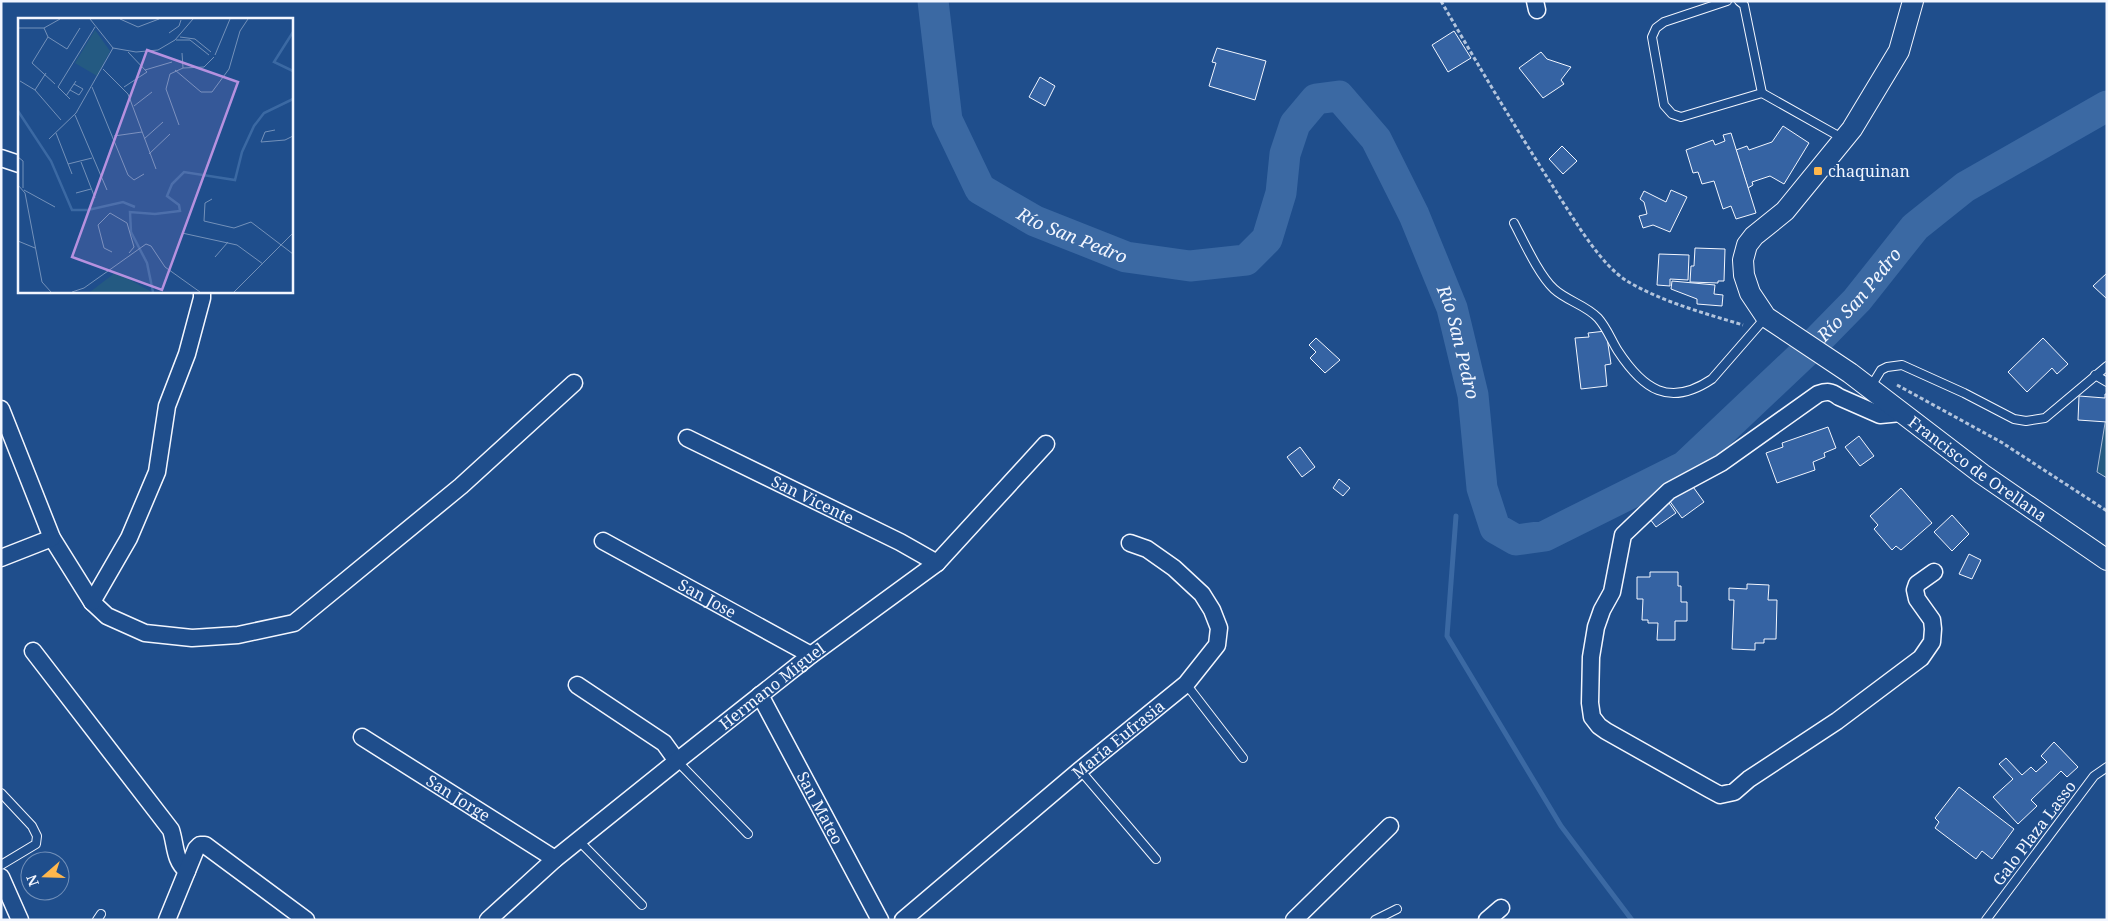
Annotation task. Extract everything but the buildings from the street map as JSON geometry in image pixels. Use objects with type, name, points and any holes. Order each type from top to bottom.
[{"type":"street","points":[[1774,323],[1750,293],[1744,275],[1743,260],[1747,245],[1754,236],[1785,211],[1852,129],[1899,51],[1913,1]]},
{"type":"street","points":[[1,158],[18,164]]},
{"type":"street","points":[[92,602],[128,538],[156,472],[167,406],[187,354],[202,292]]},
{"type":"street","name":"Francisco de Orellana","points":[[1774,323],[1847,371],[1982,474],[2107,560]]},
{"type":"street","points":[[1,409],[52,538],[92,602],[107,616],[144,633],[192,638],[238,635],[294,623],[461,486],[574,383]]},
{"type":"street","points":[[1901,414],[1880,415],[1839,397],[1833,392],[1826,391],[1818,394],[1721,463],[1669,490],[1623,535],[1612,592],[1602,610],[1596,627],[1591,657],[1590,703],[1592,717],[1598,726],[1606,731],[1709,789],[1720,794],[1734,792],[1749,778],[1837,721],[1921,658],[1932,642],[1933,629],[1932,620],[1917,599],[1915,590],[1917,584],[1934,572]]},
{"type":"street","name":"San Vicente","points":[[687,438],[900,542],[937,563]]},
{"type":"street","name":"Hermano Miguel","points":[[488,920],[555,859],[677,761],[811,655],[937,563],[1046,444]]},
{"type":"street","points":[[1,558],[52,538]]},
{"type":"street","name":"San Jose","points":[[603,541],[811,655]]},
{"type":"street","name":"María Eufrasia","points":[[903,920],[1080,770],[1186,684],[1217,645],[1219,628],[1212,610],[1202,594],[1174,568],[1147,549],[1130,543]]},
{"type":"street","points":[[33,651],[172,830],[175,855],[180,865],[187,871]]},
{"type":"street","points":[[577,685],[664,743],[677,761]]},
{"type":"street","name":"San Mateo","points":[[760,696],[880,920]]},
{"type":"street","name":"San Jorge","points":[[362,737],[555,859]]},
{"type":"street","points":[[1294,920],[1390,826]]},
{"type":"street","points":[[172,917],[196,849],[200,845],[205,845],[306,920]]},
{"type":"street","points":[[1,877],[20,920]]},
{"type":"street","points":[[1487,920],[1501,908]]},
{"type":"lane","points":[[1727,1],[1664,22],[1656,28],[1652,37],[1664,105],[1672,114],[1681,117],[1762,93],[1844,140]]},
{"type":"lane","points":[[1739,1],[1744,5],[1762,93]]},
{"type":"lane","points":[[1514,223],[1537,266],[1553,288],[1597,317],[1617,350],[1640,380],[1657,390],[1672,393],[1707,383],[1774,323]]},
{"type":"lane","points":[[1870,388],[1879,372],[1887,367],[1902,365],[1964,393],[2004,415],[2026,421],[2045,418],[2107,366]]},
{"type":"lane","points":[[2095,376],[2107,382]]},
{"type":"lane","points":[[1186,684],[1243,758]]},
{"type":"lane","points":[[677,761],[748,834]]},
{"type":"lane","name":"Galo Plaza Lasso","points":[[1986,920],[2094,776],[2107,767]]},
{"type":"lane","points":[[1080,770],[1156,859]]},
{"type":"lane","points":[[1,793],[32,826],[37,836],[36,844],[1,865]]},
{"type":"lane","points":[[579,841],[642,905]]},
{"type":"lane","points":[[1375,920],[1397,908]]},
{"type":"path","points":[[1441,1],[1573,218],[1599,255],[1625,280],[1684,306],[1752,327],[1774,323]]},
{"type":"path","points":[[1893,384],[1902,386],[2001,442],[2107,511]]},
{"type":"shaded area","points":[[2107,411],[2107,478],[2097,472]]},
{"type":"waterway","name":"Río San Pedro","points":[[933,1],[947,120],[980,189],[1035,221],[1126,257],[1190,266],[1246,260],[1267,239],[1281,193],[1285,154],[1295,124],[1316,99],[1339,96],[1376,139],[1414,215],[1452,308],[1473,395],[1482,488],[1495,528],[1516,540],[1545,536],[1685,466],[1813,345],[1857,300],[1915,227],[1965,187],[2107,106]]},
{"type":"waterway","points":[[1456,516],[1447,636],[1561,826],[1632,920]]},
{"type":"place","name":"chaquinan","points":[[1818,171]]}]
